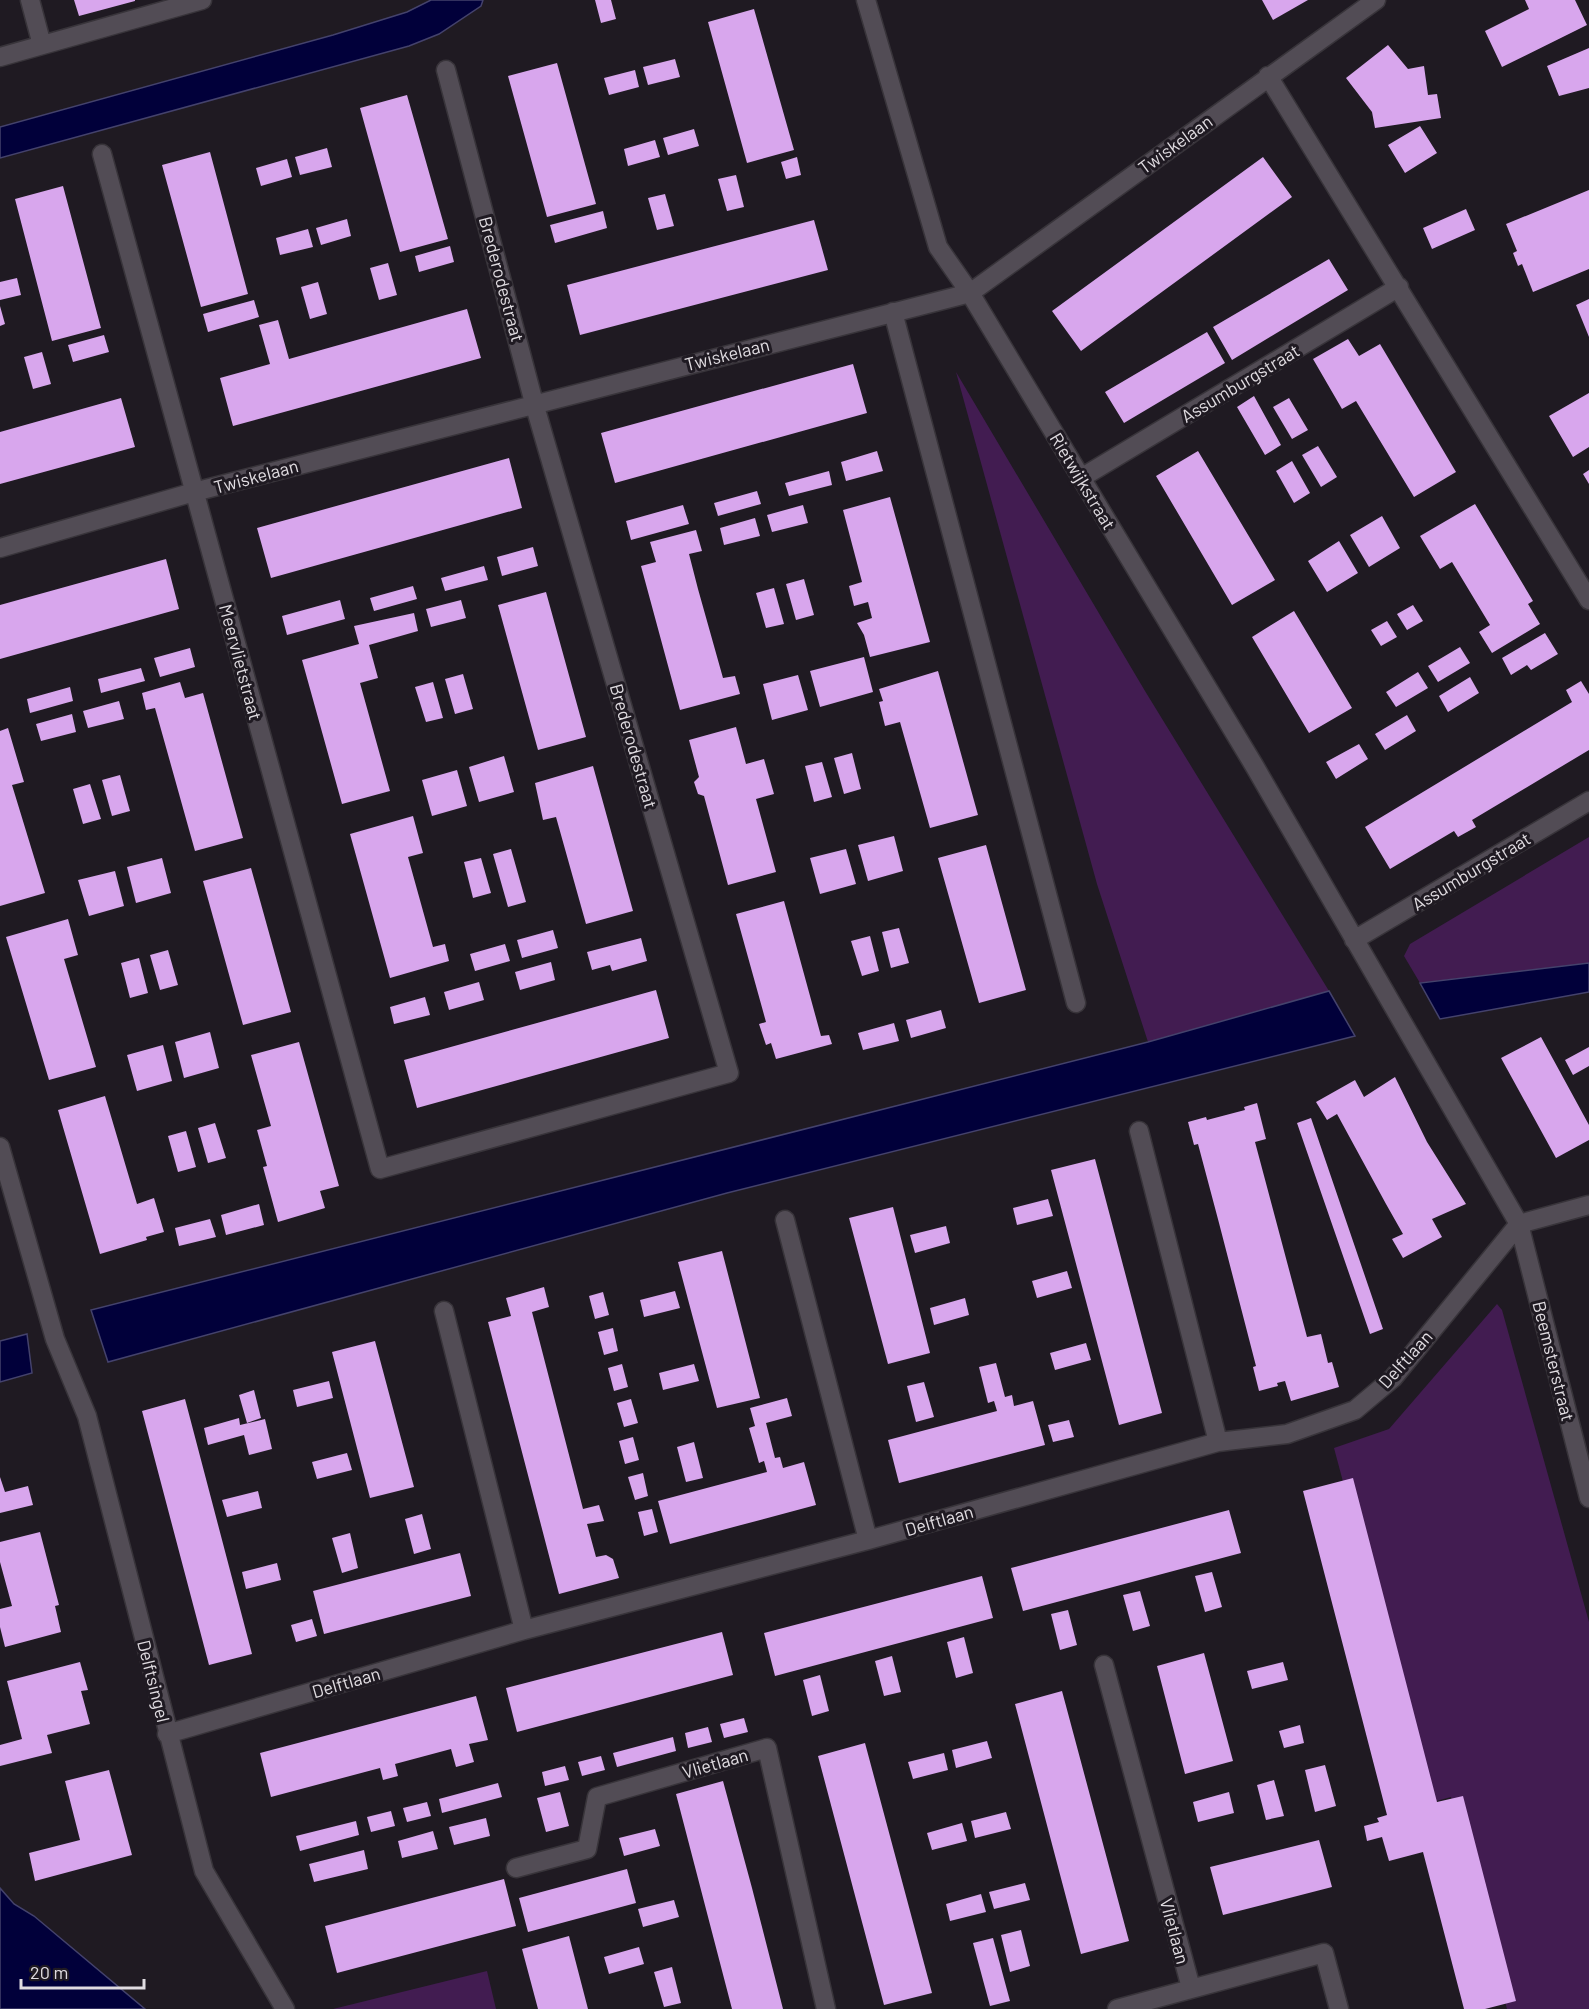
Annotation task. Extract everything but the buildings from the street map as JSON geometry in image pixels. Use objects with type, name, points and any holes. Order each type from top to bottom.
[{"type":"street","points":[[30,0],[42,45]]},
{"type":"street","points":[[0,57],[202,0]]},
{"type":"street","name":"Rietwijkstraat","points":[[866,0],[938,247],[970,292],[1255,767],[1354,940]]},
{"type":"street","name":"Twiskelaan","points":[[0,548],[194,492],[970,292],[1376,0]]},
{"type":"street","name":"Brederodestraat","points":[[380,1169],[729,1073],[534,403],[446,70]]},
{"type":"street","points":[[1268,76],[1589,600]]},
{"type":"street","name":"Meervlietstraat","points":[[102,154],[380,1169]]},
{"type":"street","name":"Assumburgstraat","points":[[1081,478],[1399,287]]},
{"type":"street","points":[[893,312],[1076,1003]]},
{"type":"street","name":"Assumburgstraat","points":[[1354,940],[1589,801]]},
{"type":"street","points":[[1354,940],[1519,1224],[1589,1204]]},
{"type":"street","points":[[1139,1131],[1218,1442]]},
{"type":"street","name":"Delftsingel","points":[[0,1147],[55,1339],[87,1416],[167,1734],[204,1870],[285,2009]]},
{"type":"street","points":[[785,1220],[868,1540]]},
{"type":"street","name":"Delftlaan","points":[[167,1734],[524,1630],[868,1540],[1218,1442],[1287,1434],[1355,1410],[1393,1378],[1519,1224]]},
{"type":"street","name":"Beemsterstraat","points":[[1519,1224],[1589,1498]]},
{"type":"street","points":[[444,1311],[524,1630]]},
{"type":"street","name":"Vlietlaan","points":[[1104,1665],[1191,1988]]},
{"type":"street","name":"Vlietlaan","points":[[516,1868],[587,1849],[597,1797],[767,1748],[826,2009]]},
{"type":"street","name":"Vlietlaan","points":[[1117,2009],[1324,1953],[1339,2009]]},
{"type":"shaded area","points":[[431,0],[483,0],[481,6],[439,34],[409,46],[0,158],[0,127],[333,35],[407,12]]},
{"type":"shaded area","points":[[956,372],[1145,691],[1329,991],[1148,1042],[1097,884]]},
{"type":"shaded area","points":[[1589,837],[1589,963],[1420,983],[1404,956],[1410,944]]},
{"type":"shaded area","points":[[1589,963],[1589,992],[1440,1019],[1420,983]]},
{"type":"shaded area","points":[[1329,991],[1355,1036],[727,1193],[108,1362],[91,1310],[1148,1042]]},
{"type":"shaded area","points":[[1497,1304],[1502,1310],[1589,1622],[1589,2009],[1507,2009],[1451,1797],[1429,1803],[1334,1448],[1389,1429]]},
{"type":"shaded area","points":[[27,1334],[32,1373],[0,1382],[0,1341]]},
{"type":"shaded area","points":[[0,1888],[14,1904],[34,1916],[145,2009],[0,2009]]},
{"type":"shaded area","points":[[487,1971],[496,2009],[333,2009]]}]
